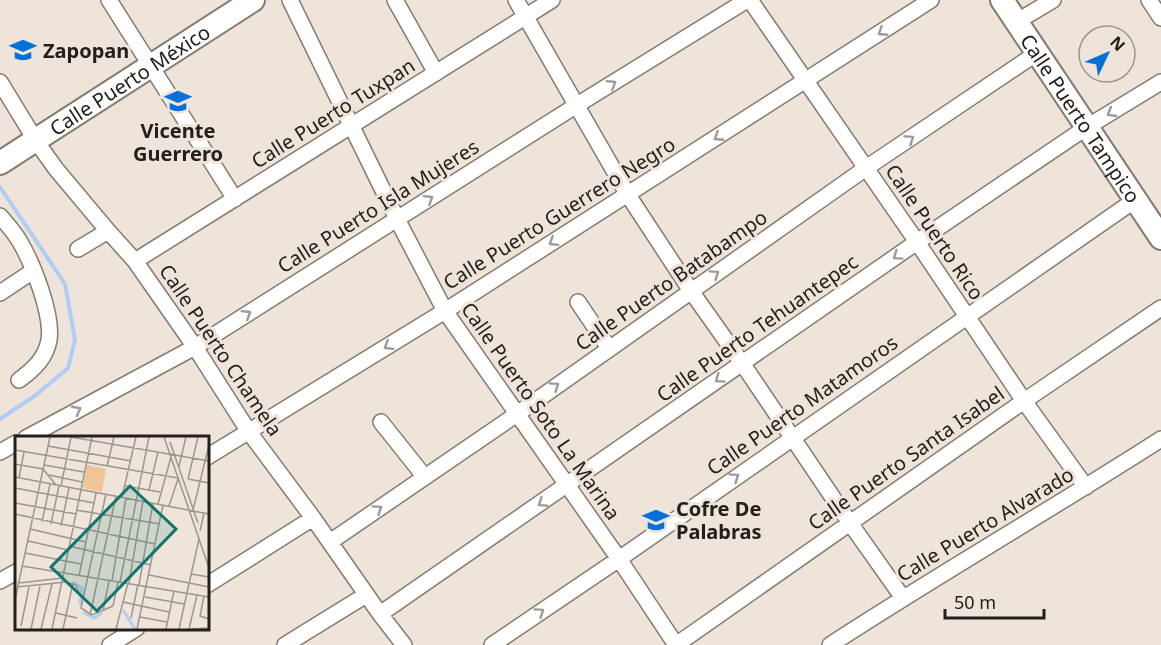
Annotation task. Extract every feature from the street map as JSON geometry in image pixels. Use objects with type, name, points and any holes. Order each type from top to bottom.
[{"type":"street","points":[[109,0],[235,199]]},
{"type":"street","name":"Calle Puerto Soto La Marina","points":[[290,0],[397,219],[445,310],[619,559],[676,645]]},
{"type":"street","points":[[395,0],[436,73]]},
{"type":"street","points":[[516,0],[627,195],[903,598]]},
{"type":"street","name":"Calle Puerto Tuxpan","points":[[135,261],[552,0]]},
{"type":"street","name":"Calle Puerto Rico","points":[[748,0],[917,242],[1024,401],[1086,487]]},
{"type":"street","name":"Calle Puerto Isla Mujeres","points":[[30,436],[195,347],[577,105],[748,0]]},
{"type":"street","name":"Calle Puerto Guerrero Negro","points":[[208,457],[627,195],[931,0]]},
{"type":"street","name":"Calle Puerto Tampico","points":[[1002,0],[1161,238]]},
{"type":"street","points":[[1016,22],[1053,0]]},
{"type":"street","points":[[1149,0],[1161,18]]},
{"type":"street","name":"Calle Puerto México","points":[[1,161],[36,141],[249,1]]},
{"type":"street","name":"Calle Puerto Batabampo","points":[[330,542],[517,414],[866,168],[1037,53]]},
{"type":"street","name":"Calle Puerto Chamela","points":[[0,82],[56,170],[135,261],[195,347],[249,432],[404,645]]},
{"type":"street","name":"Calle Puerto Tehuantepec","points":[[380,614],[917,242],[1087,127],[1161,82]]},
{"type":"street","name":"Calle Puerto Matamoros","points":[[492,645],[1135,200]]},
{"type":"street","points":[[0,216],[20,241],[46,309],[49,338],[42,359],[32,371],[19,380]]},
{"type":"street","points":[[78,249],[108,231]]},
{"type":"street","points":[[0,292],[33,271]]},
{"type":"street","points":[[578,302],[609,348]]},
{"type":"street","name":"Calle Puerto Santa Isabel","points":[[676,645],[1024,401],[1161,308]]},
{"type":"street","points":[[381,422],[424,476]]},
{"type":"street","name":"Calle Puerto Alvarado","points":[[830,645],[1161,439]]},
{"type":"street","points":[[0,452],[15,444]]},
{"type":"street","points":[[208,584],[313,518]]},
{"type":"street","points":[[0,582],[15,573]]},
{"type":"street","points":[[285,645],[366,595]]},
{"type":"street","points":[[110,645],[134,630]]},
{"type":"waterway","points":[[0,187],[65,284],[75,340],[68,368],[36,395],[0,419]]},
{"type":"place","name":"Zapopan","points":[[23,50]]},
{"type":"place","name":"Vicente Guerrero","points":[[178,101]]},
{"type":"place","name":"Cofre De Palabras","points":[[656,520]]}]
